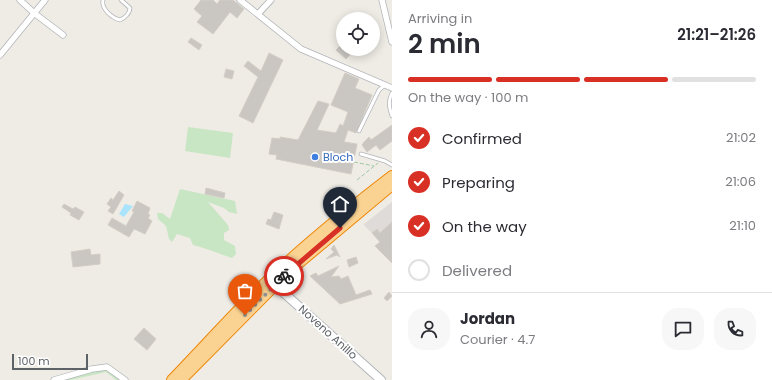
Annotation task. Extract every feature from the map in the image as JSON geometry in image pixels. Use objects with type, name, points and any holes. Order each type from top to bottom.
[{"type":"highway","points":[[172,380],[256,292],[324,230],[392,176]]},
{"type":"highway","points":[[181,380],[275,284],[310,252],[392,185]]},
{"type":"street","points":[[20,0],[63,36]]},
{"type":"street","points":[[0,55],[45,0]]},
{"type":"street","points":[[240,0],[301,49],[392,88]]},
{"type":"street","points":[[258,14],[270,0]]},
{"type":"street","points":[[382,0],[392,42]]},
{"type":"street","name":"Noveno Anillo","points":[[275,284],[381,380]]},
{"type":"street","points":[[54,380],[92,369],[107,367],[125,380]]},
{"type":"lane","points":[[102,0],[102,5],[106,11],[113,17],[120,20],[127,14],[130,8],[121,0]]},
{"type":"lane","points":[[359,131],[379,90],[385,85]]},
{"type":"lane","points":[[392,93],[389,100],[389,109],[392,116]]},
{"type":"lane","points":[[361,154],[383,160],[392,165]]},
{"type":"path","points":[[357,180],[383,160]]},
{"type":"path","points":[[354,162],[375,166]]},
{"type":"shaded area","points":[[392,202],[392,254],[364,224]]},
{"type":"green space","points":[[188,127],[233,133],[230,158],[185,151]]},
{"type":"green space","points":[[180,189],[235,201],[237,214],[229,212],[224,208],[208,202],[228,225],[229,230],[224,233],[224,240],[235,246],[236,254],[232,258],[193,245],[190,238],[177,234],[172,242],[169,239],[166,226],[158,219],[157,213],[162,213],[170,219]]},
{"type":"green space","points":[[98,370],[111,372],[122,380],[116,380],[106,372],[71,380],[63,380]]},
{"type":"water","points":[[125,204],[133,206],[124,217],[119,214]]},
{"type":"building","points":[[201,0],[213,0],[217,4],[220,0],[233,0],[244,9],[237,18],[230,12],[213,34],[197,22],[202,16],[194,9]]},
{"type":"building","points":[[191,38],[202,45],[199,50],[188,42]]},
{"type":"building","points":[[269,53],[283,60],[253,123],[239,116],[258,77],[244,66],[248,61],[261,71]]},
{"type":"building","points":[[226,69],[234,71],[232,79],[224,77]]},
{"type":"building","points":[[345,73],[359,79],[355,88],[372,95],[356,133],[348,130],[344,142],[357,144],[351,174],[276,159],[277,155],[269,154],[272,138],[280,139],[280,137],[298,140],[318,101],[329,104],[317,130],[336,133],[340,124],[343,126],[348,112],[331,105]]},
{"type":"building","points":[[392,125],[392,141],[380,150],[376,145],[367,152],[362,145],[364,142],[369,137],[371,140]]},
{"type":"building","points":[[206,188],[225,193],[224,198],[205,194]]},
{"type":"building","points":[[119,191],[124,195],[113,214],[108,211],[111,207],[107,204],[111,198],[113,200]]},
{"type":"building","points":[[137,201],[150,208],[148,214],[150,215],[148,218],[152,221],[145,234],[134,229],[129,237],[108,225],[112,218],[126,226],[134,212],[132,211]]},
{"type":"building","points":[[64,204],[73,209],[75,207],[84,212],[79,220],[70,215],[71,213],[62,207]]},
{"type":"building","points":[[274,212],[283,215],[279,229],[266,224],[268,219],[271,220]]},
{"type":"building","points":[[392,222],[392,263],[375,246],[380,242],[372,233],[377,229],[380,233]]},
{"type":"building","points":[[334,245],[340,257],[337,255],[326,259],[334,252],[331,249]]},
{"type":"building","points":[[90,249],[91,255],[100,254],[100,264],[73,267],[71,252]]},
{"type":"building","points":[[356,257],[358,263],[349,267],[347,260]]},
{"type":"building","points":[[339,266],[331,277],[339,276],[341,279],[348,276],[356,295],[370,290],[372,294],[340,304],[310,276],[316,273],[318,276]]},
{"type":"building","points":[[389,292],[392,296],[387,301],[384,298]]},
{"type":"building","points":[[144,328],[156,339],[147,350],[134,339]]},
{"type":"way so far","points":[[245,315],[284,276]]},
{"type":"place","name":"Bloch","points":[[315,157]]},
{"type":"route","points":[[284,276],[310,252],[340,228]]}]
